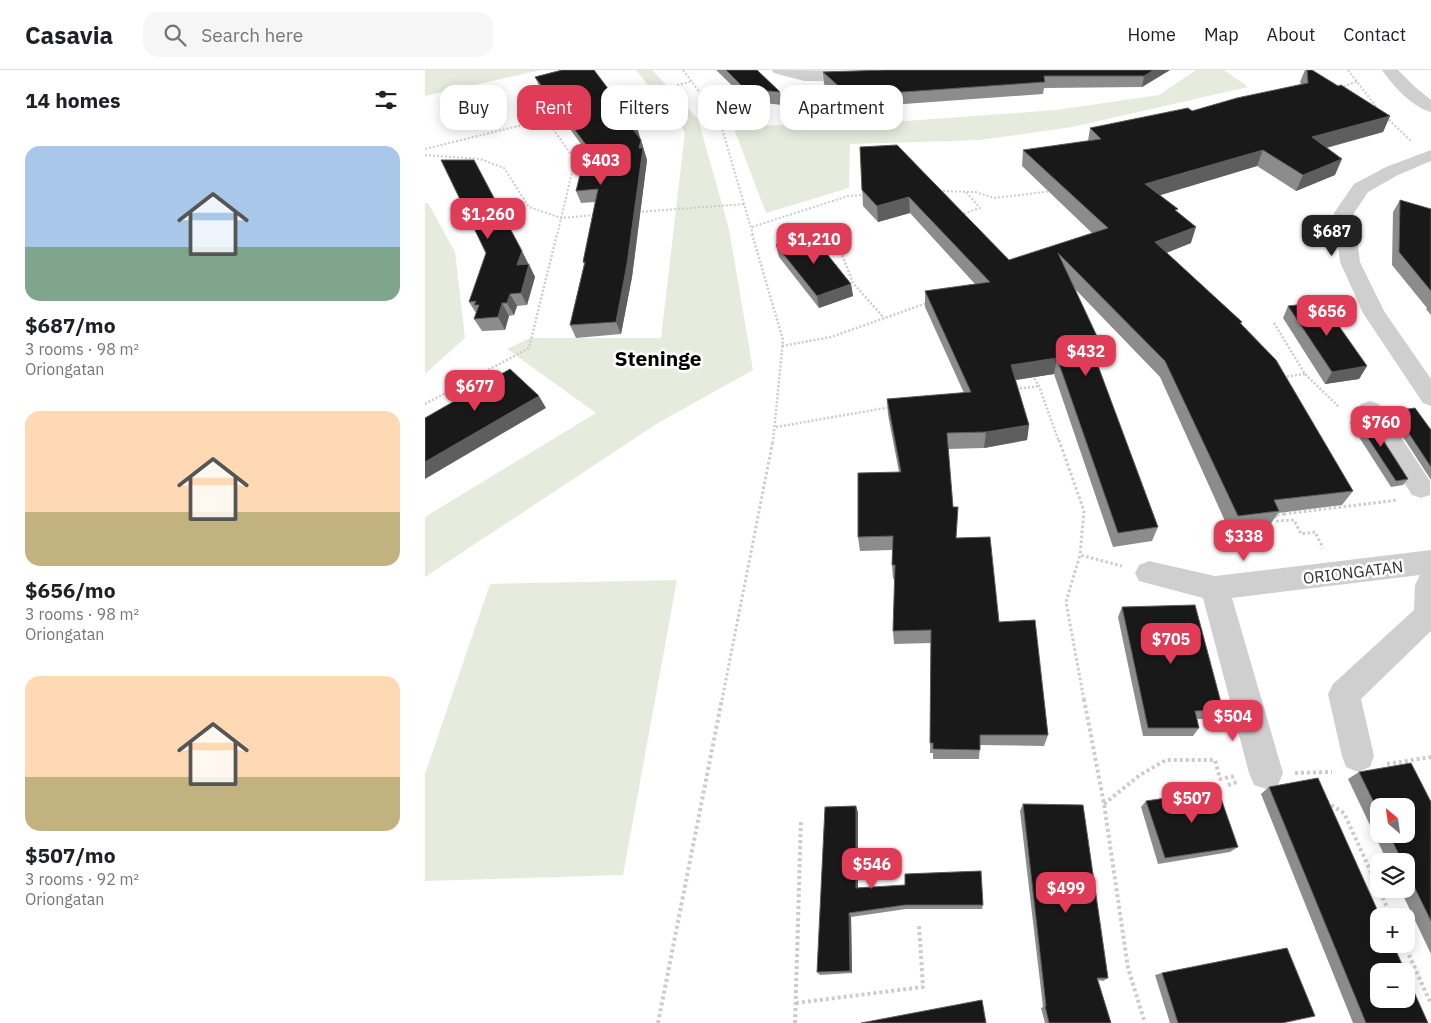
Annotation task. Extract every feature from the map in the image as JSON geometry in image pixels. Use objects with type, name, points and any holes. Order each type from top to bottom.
[{"type":"street","points":[[780,70],[805,76],[873,75]]},
{"type":"street","points":[[1390,70],[1399,82],[1417,98],[1431,107]]},
{"type":"street","points":[[1429,156],[1392,171],[1361,188],[1344,213],[1350,262],[1374,313],[1431,397]]},
{"type":"street","points":[[1370,410],[1421,488]]},
{"type":"street","name":"ORIONGATAN","points":[[1149,573],[1215,588],[1431,562]]},
{"type":"street","points":[[1358,756],[1344,694],[1429,615],[1429,584],[1431,581]]},
{"type":"street","points":[[1215,588],[1266,773]]},
{"type":"path","points":[[658,1023],[776,427],[783,340],[752,227],[719,118],[683,70]]},
{"type":"path","points":[[1348,70],[1377,108],[1429,156]]},
{"type":"path","points":[[677,85],[693,81]]},
{"type":"path","points":[[1336,95],[1345,86],[1358,81]]},
{"type":"path","points":[[425,149],[517,126]]},
{"type":"path","points":[[425,404],[529,348],[575,160],[554,130]]},
{"type":"path","points":[[425,155],[480,159],[504,168],[529,207],[561,218],[599,215]]},
{"type":"path","points":[[932,192],[965,191],[995,198],[1059,190]]},
{"type":"path","points":[[954,217],[981,208],[965,191]]},
{"type":"path","points":[[752,227],[848,196],[865,195]]},
{"type":"path","points":[[638,212],[745,204]]},
{"type":"path","points":[[838,244],[853,283],[884,318]]},
{"type":"path","points":[[782,346],[831,337],[927,304]]},
{"type":"path","points":[[1274,323],[1305,374],[1339,407]]},
{"type":"path","points":[[1029,370],[1039,386],[1084,511],[1080,555],[1066,602],[1104,804],[1128,968],[1145,1023]]},
{"type":"path","points":[[1277,377],[1305,374]]},
{"type":"path","points":[[1010,390],[1039,386]]},
{"type":"path","points":[[776,427],[892,407]]},
{"type":"path","points":[[1301,534],[1294,520],[1277,521],[1275,515],[1399,500]]},
{"type":"path","points":[[1280,506],[1284,514]]},
{"type":"path","points":[[1080,555],[1149,573]]},
{"type":"path","points":[[1104,804],[1140,775],[1166,760],[1215,760],[1221,778]]},
{"type":"path","points":[[1313,772],[1316,778]]},
{"type":"path","points":[[1322,792],[1326,801],[1344,813],[1387,908]]},
{"type":"path","points":[[795,1023],[801,820]]},
{"type":"path","points":[[796,1003],[923,986],[919,925]]},
{"type":"path","points":[[1408,953],[1431,1004]]},
{"type":"shaded area","points":[[425,70],[541,70],[474,85],[440,85],[440,93],[425,96]]},
{"type":"shaded area","points":[[636,70],[652,70],[666,85],[648,85]]},
{"type":"shaded area","points":[[1196,70],[1224,70],[1248,87],[1072,127],[980,140],[850,144],[849,188],[766,213],[735,130],[770,130],[770,125],[780,125],[780,130],[903,130],[903,121],[1056,110],[1159,95]]},
{"type":"shaded area","points":[[688,108],[698,119],[698,130],[701,130],[729,229],[753,370],[658,423],[425,577],[425,517],[596,413],[507,349],[530,338],[661,338],[685,132],[683,130],[688,130]]},
{"type":"shaded area","points":[[425,203],[428,203],[455,252],[465,338],[425,374]]},
{"type":"shaded area","points":[[677,580],[623,875],[425,881],[425,774],[490,584]]},
{"type":"building","points":[[562,70],[594,70],[605,85],[601,85],[601,130],[634,130],[641,140],[639,148],[643,148],[627,264],[616,322],[570,325],[585,262],[583,262],[598,189],[576,191],[587,146],[575,130],[591,130],[591,85],[541,85],[535,77]]},
{"type":"building","points":[[726,70],[757,70],[780,92],[770,91],[770,85],[741,85]]},
{"type":"building","points":[[886,70],[1154,70],[1144,76],[1044,76],[1045,82],[903,92],[903,85],[837,85],[823,72]]},
{"type":"building","points":[[1307,70],[1312,70],[1338,86],[1341,85],[1390,116],[1312,137],[1342,159],[1303,175],[1263,150],[1145,184],[1178,209],[1175,210],[1196,227],[1155,242],[1242,322],[1240,323],[1276,360],[1353,491],[1274,500],[1279,511],[1238,516],[1165,361],[1058,253],[1101,345],[1091,347],[1158,527],[1118,533],[1057,358],[1011,365],[1029,425],[986,432],[947,433],[953,507],[958,507],[956,538],[990,537],[999,622],[1035,620],[1048,735],[980,735],[980,750],[933,749],[933,743],[930,743],[931,630],[893,631],[895,565],[892,565],[893,536],[858,537],[858,473],[901,472],[887,399],[971,392],[925,291],[990,282],[909,197],[877,206],[862,190],[860,147],[897,145],[1009,260],[1108,228],[1023,150],[1101,139],[1090,128],[1188,108],[1192,111],[1237,98],[1308,83]]},
{"type":"building","points":[[441,160],[474,160],[522,251],[517,265],[529,264],[521,293],[510,294],[507,303],[502,303],[498,317],[474,319],[479,305],[474,305],[476,301],[469,302],[486,253]]},
{"type":"building","points":[[1400,200],[1431,209],[1431,291],[1399,252]]},
{"type":"building","points":[[811,234],[851,284],[817,296],[776,245]]},
{"type":"building","points":[[1322,302],[1367,366],[1332,372],[1288,306]]},
{"type":"building","points":[[510,369],[539,396],[425,462],[425,418]]},
{"type":"building","points":[[1415,408],[1431,430],[1431,467],[1394,411]]},
{"type":"building","points":[[1367,415],[1408,479],[1396,481],[1354,417]]},
{"type":"building","points":[[1195,605],[1223,710],[1195,711],[1199,728],[1148,728],[1122,607]]},
{"type":"building","points":[[1411,763],[1431,802],[1431,921],[1415,888],[1415,853],[1398,853],[1393,843],[1415,843],[1415,798],[1372,798],[1359,772]]},
{"type":"building","points":[[1318,778],[1370,894],[1370,898],[1372,898],[1376,908],[1370,908],[1370,953],[1397,953],[1401,963],[1370,963],[1370,1008],[1415,1008],[1415,994],[1428,1023],[1366,1023],[1269,787]]},
{"type":"building","points":[[1218,790],[1238,847],[1165,858],[1146,801]]},
{"type":"building","points":[[1023,804],[1083,805],[1108,978],[1097,978],[1111,1023],[1049,1023],[1045,1006]]},
{"type":"building","points":[[856,806],[856,888],[905,885],[905,874],[981,871],[983,905],[905,905],[849,913],[850,971],[817,972],[825,807]]},
{"type":"building","points":[[1287,948],[1315,1016],[1282,1023],[1178,1023],[1162,973]]},
{"type":"building","points":[[982,1000],[986,1023],[861,1023]]},
{"type":"district","name":"Steninge","points":[[658,359]]}]
